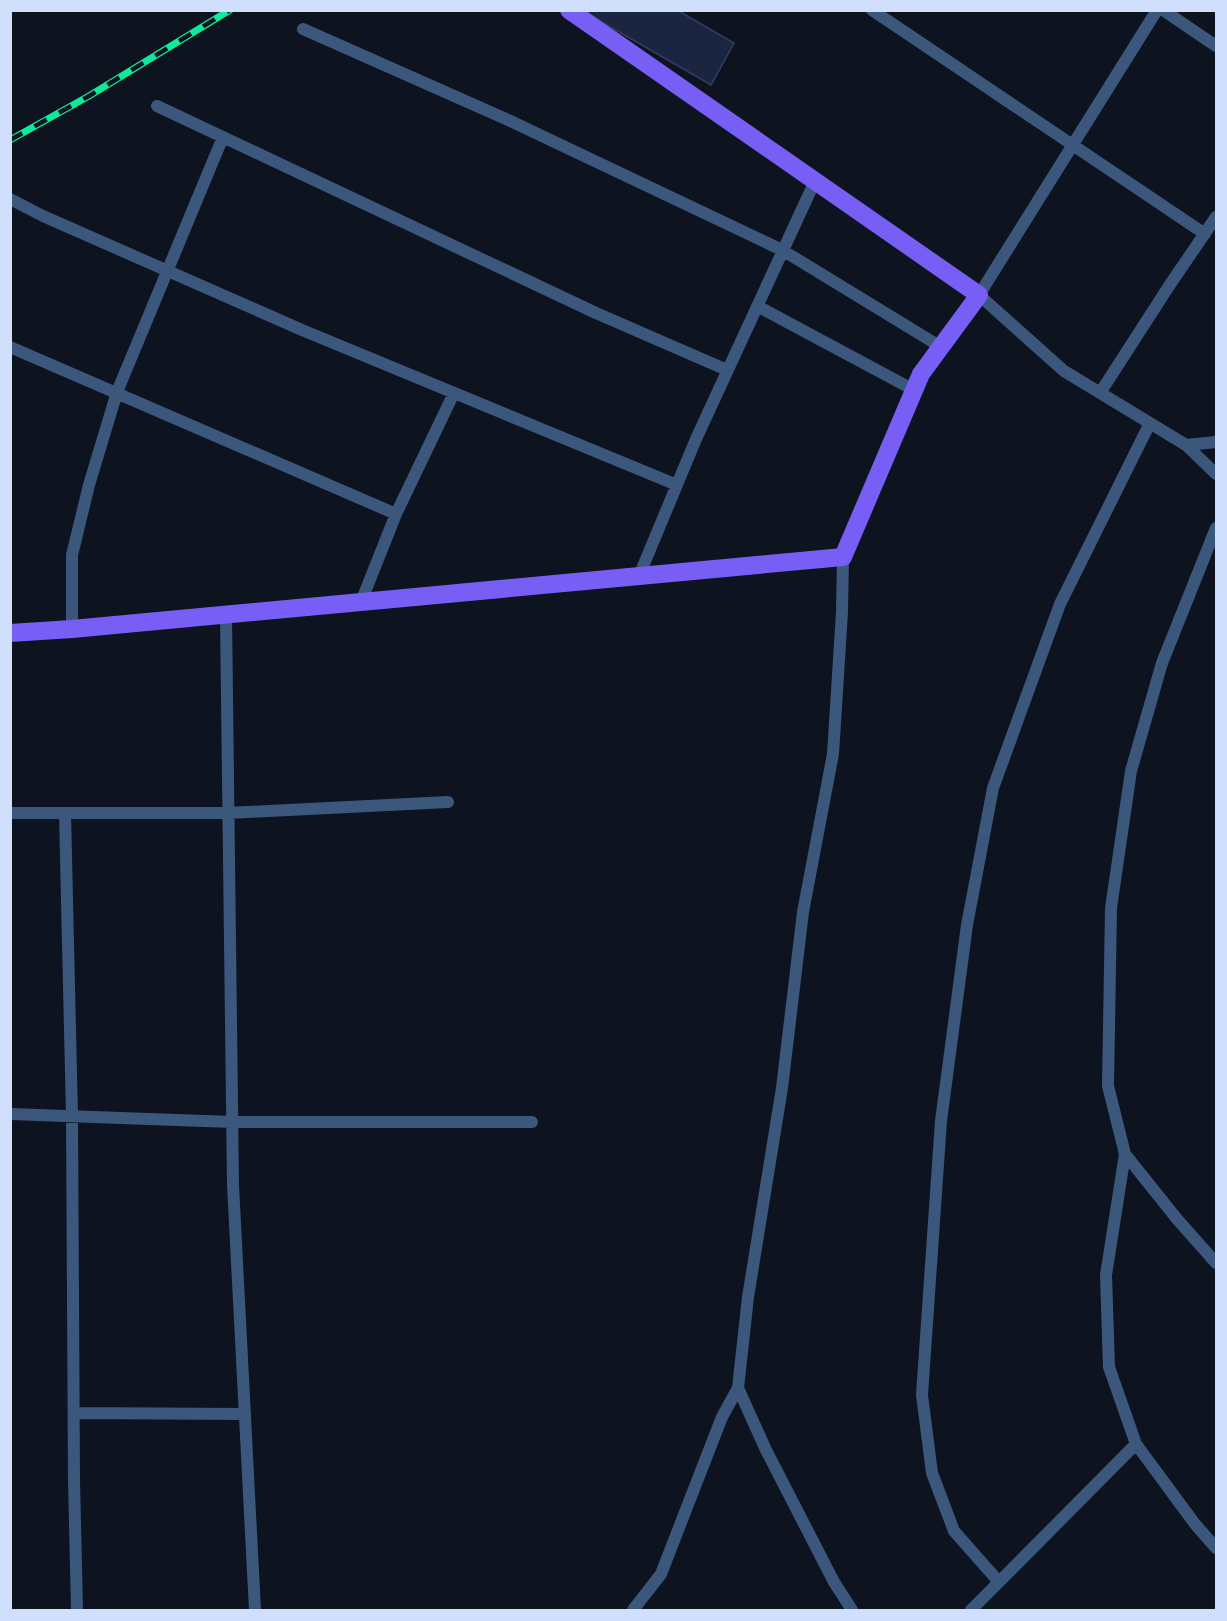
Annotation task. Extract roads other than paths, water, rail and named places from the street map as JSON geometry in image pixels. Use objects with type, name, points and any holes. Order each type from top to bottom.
[{"type":"main road","points":[[10,633],[226,615],[843,556],[921,374],[979,295],[569,10]]},
{"type":"street","points":[[872,10],[1205,234]]},
{"type":"street","points":[[1157,10],[979,295],[1064,371],[1186,445],[1216,474]]},
{"type":"street","points":[[1163,10],[1216,46]]},
{"type":"street","points":[[303,28],[517,124],[782,250],[941,347]]},
{"type":"street","points":[[157,106],[596,313],[727,370]]},
{"type":"street","points":[[72,629],[72,555],[89,485],[117,392],[223,137]]},
{"type":"street","points":[[639,576],[727,370],[815,182]]},
{"type":"street","points":[[10,199],[43,216],[302,330],[677,485]]},
{"type":"street","points":[[1100,393],[1216,217]]},
{"type":"street","points":[[757,306],[914,390]]},
{"type":"street","points":[[10,348],[117,392],[396,514]]},
{"type":"street","points":[[361,602],[396,514],[454,393]]},
{"type":"street","points":[[999,1582],[954,1531],[932,1473],[922,1395],[943,1109],[967,925],[993,788],[1060,604],[1150,423]]},
{"type":"street","points":[[1186,445],[1216,442]]},
{"type":"street","points":[[1216,528],[1162,663],[1131,771],[1111,908],[1108,1086],[1125,1154],[1106,1275],[1109,1367],[1136,1444],[1194,1524],[1216,1548]]},
{"type":"street","points":[[633,1611],[662,1574],[722,1417],[738,1388],[748,1297],[782,1088],[803,912],[833,754],[842,612],[843,556]]},
{"type":"street","points":[[226,615],[233,1185],[255,1611]]},
{"type":"street","points":[[10,813],[228,813],[448,802]]},
{"type":"street","points":[[65,813],[72,1116],[77,1611]]},
{"type":"street","points":[[10,1114],[232,1122],[532,1122]]},
{"type":"street","points":[[1125,1154],[1216,1263]]},
{"type":"street","points":[[738,1388],[766,1450],[834,1582],[852,1611]]},
{"type":"street","points":[[74,1413],[245,1414]]},
{"type":"street","points":[[971,1611],[1136,1444]]},
{"type":"railway","points":[[10,140],[89,96],[230,10]]}]
